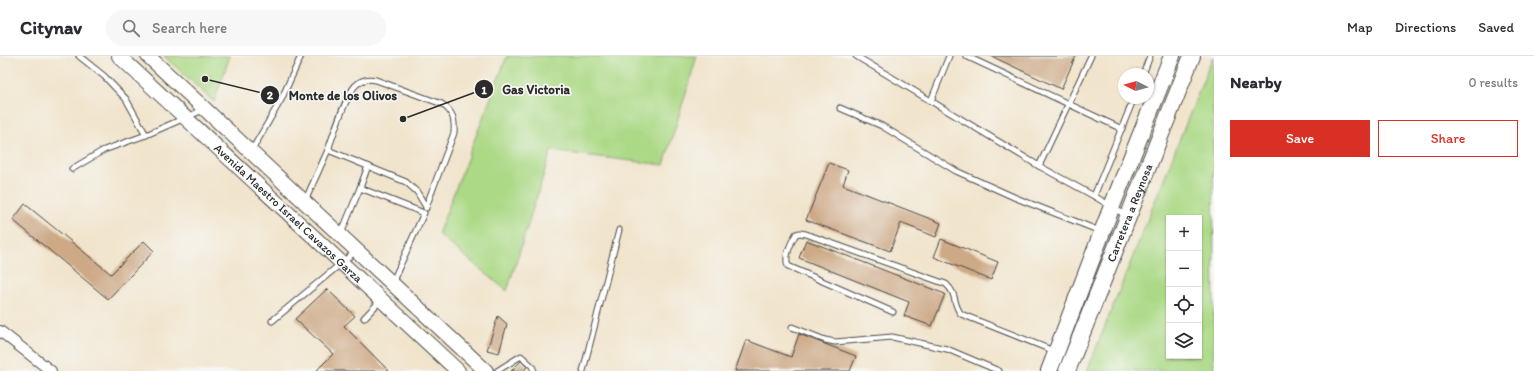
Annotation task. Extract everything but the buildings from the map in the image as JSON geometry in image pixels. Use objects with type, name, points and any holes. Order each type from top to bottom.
[{"type":"main road","name":"Avenida Maestro Israel Cavazos Garza","points":[[119,56],[458,371]]},
{"type":"main road","name":"Avenida Maestro Israel Cavazos Garza","points":[[148,56],[486,371]]},
{"type":"main road","name":"Carretera a Reynosa","points":[[1049,371],[1112,206],[1172,56]]},
{"type":"main road","name":"Carretera a Reynosa","points":[[1067,371],[1192,56]]},
{"type":"main road","points":[[405,321],[416,307]]},
{"type":"main road","points":[[441,355],[454,341]]},
{"type":"street","points":[[0,331],[51,371]]},
{"type":"lane","points":[[79,56],[104,76],[126,99],[146,135]]},
{"type":"lane","points":[[251,151],[268,125],[301,56]]},
{"type":"lane","points":[[856,56],[1039,166],[1129,217]]},
{"type":"lane","points":[[931,101],[949,56]]},
{"type":"lane","points":[[966,56],[1122,129]]},
{"type":"lane","points":[[1039,166],[1091,56]]},
{"type":"lane","points":[[1145,68],[1150,56]]},
{"type":"lane","points":[[305,202],[328,150],[351,90],[362,80],[369,78],[376,80],[442,104],[448,109],[453,115],[455,123],[454,133],[424,213],[392,284]]},
{"type":"lane","points":[[1094,196],[1132,104]]},
{"type":"lane","points":[[840,108],[882,126],[956,171],[1016,198],[1102,232]]},
{"type":"lane","points":[[72,169],[104,150],[146,135],[206,109]]},
{"type":"lane","points":[[328,150],[406,182],[417,192],[426,207]]},
{"type":"lane","points":[[340,235],[368,166]]},
{"type":"lane","points":[[360,188],[424,213]]},
{"type":"lane","points":[[583,371],[619,230]]},
{"type":"lane","points":[[893,312],[788,266],[786,263],[786,258],[796,234],[800,232],[806,234],[946,284],[953,290],[957,309],[961,314],[1057,352]]},
{"type":"lane","points":[[272,321],[356,250]]},
{"type":"lane","points":[[364,318],[382,300]]},
{"type":"lane","points":[[792,327],[825,340],[835,342],[892,337],[947,349],[999,371]]},
{"type":"lane","points":[[497,371],[521,356],[533,367],[534,371]]},
{"type":"green space","points":[[164,56],[230,56],[214,102]]},
{"type":"green space","points":[[507,56],[697,56],[664,165],[551,151],[507,291],[438,234]]},
{"type":"green space","points":[[1213,56],[1214,371],[1087,371]]},
{"type":"place","name":"Monte de los Olivos","points":[[205,79]]},
{"type":"place","name":"Gas Victoria","points":[[403,119]]}]
